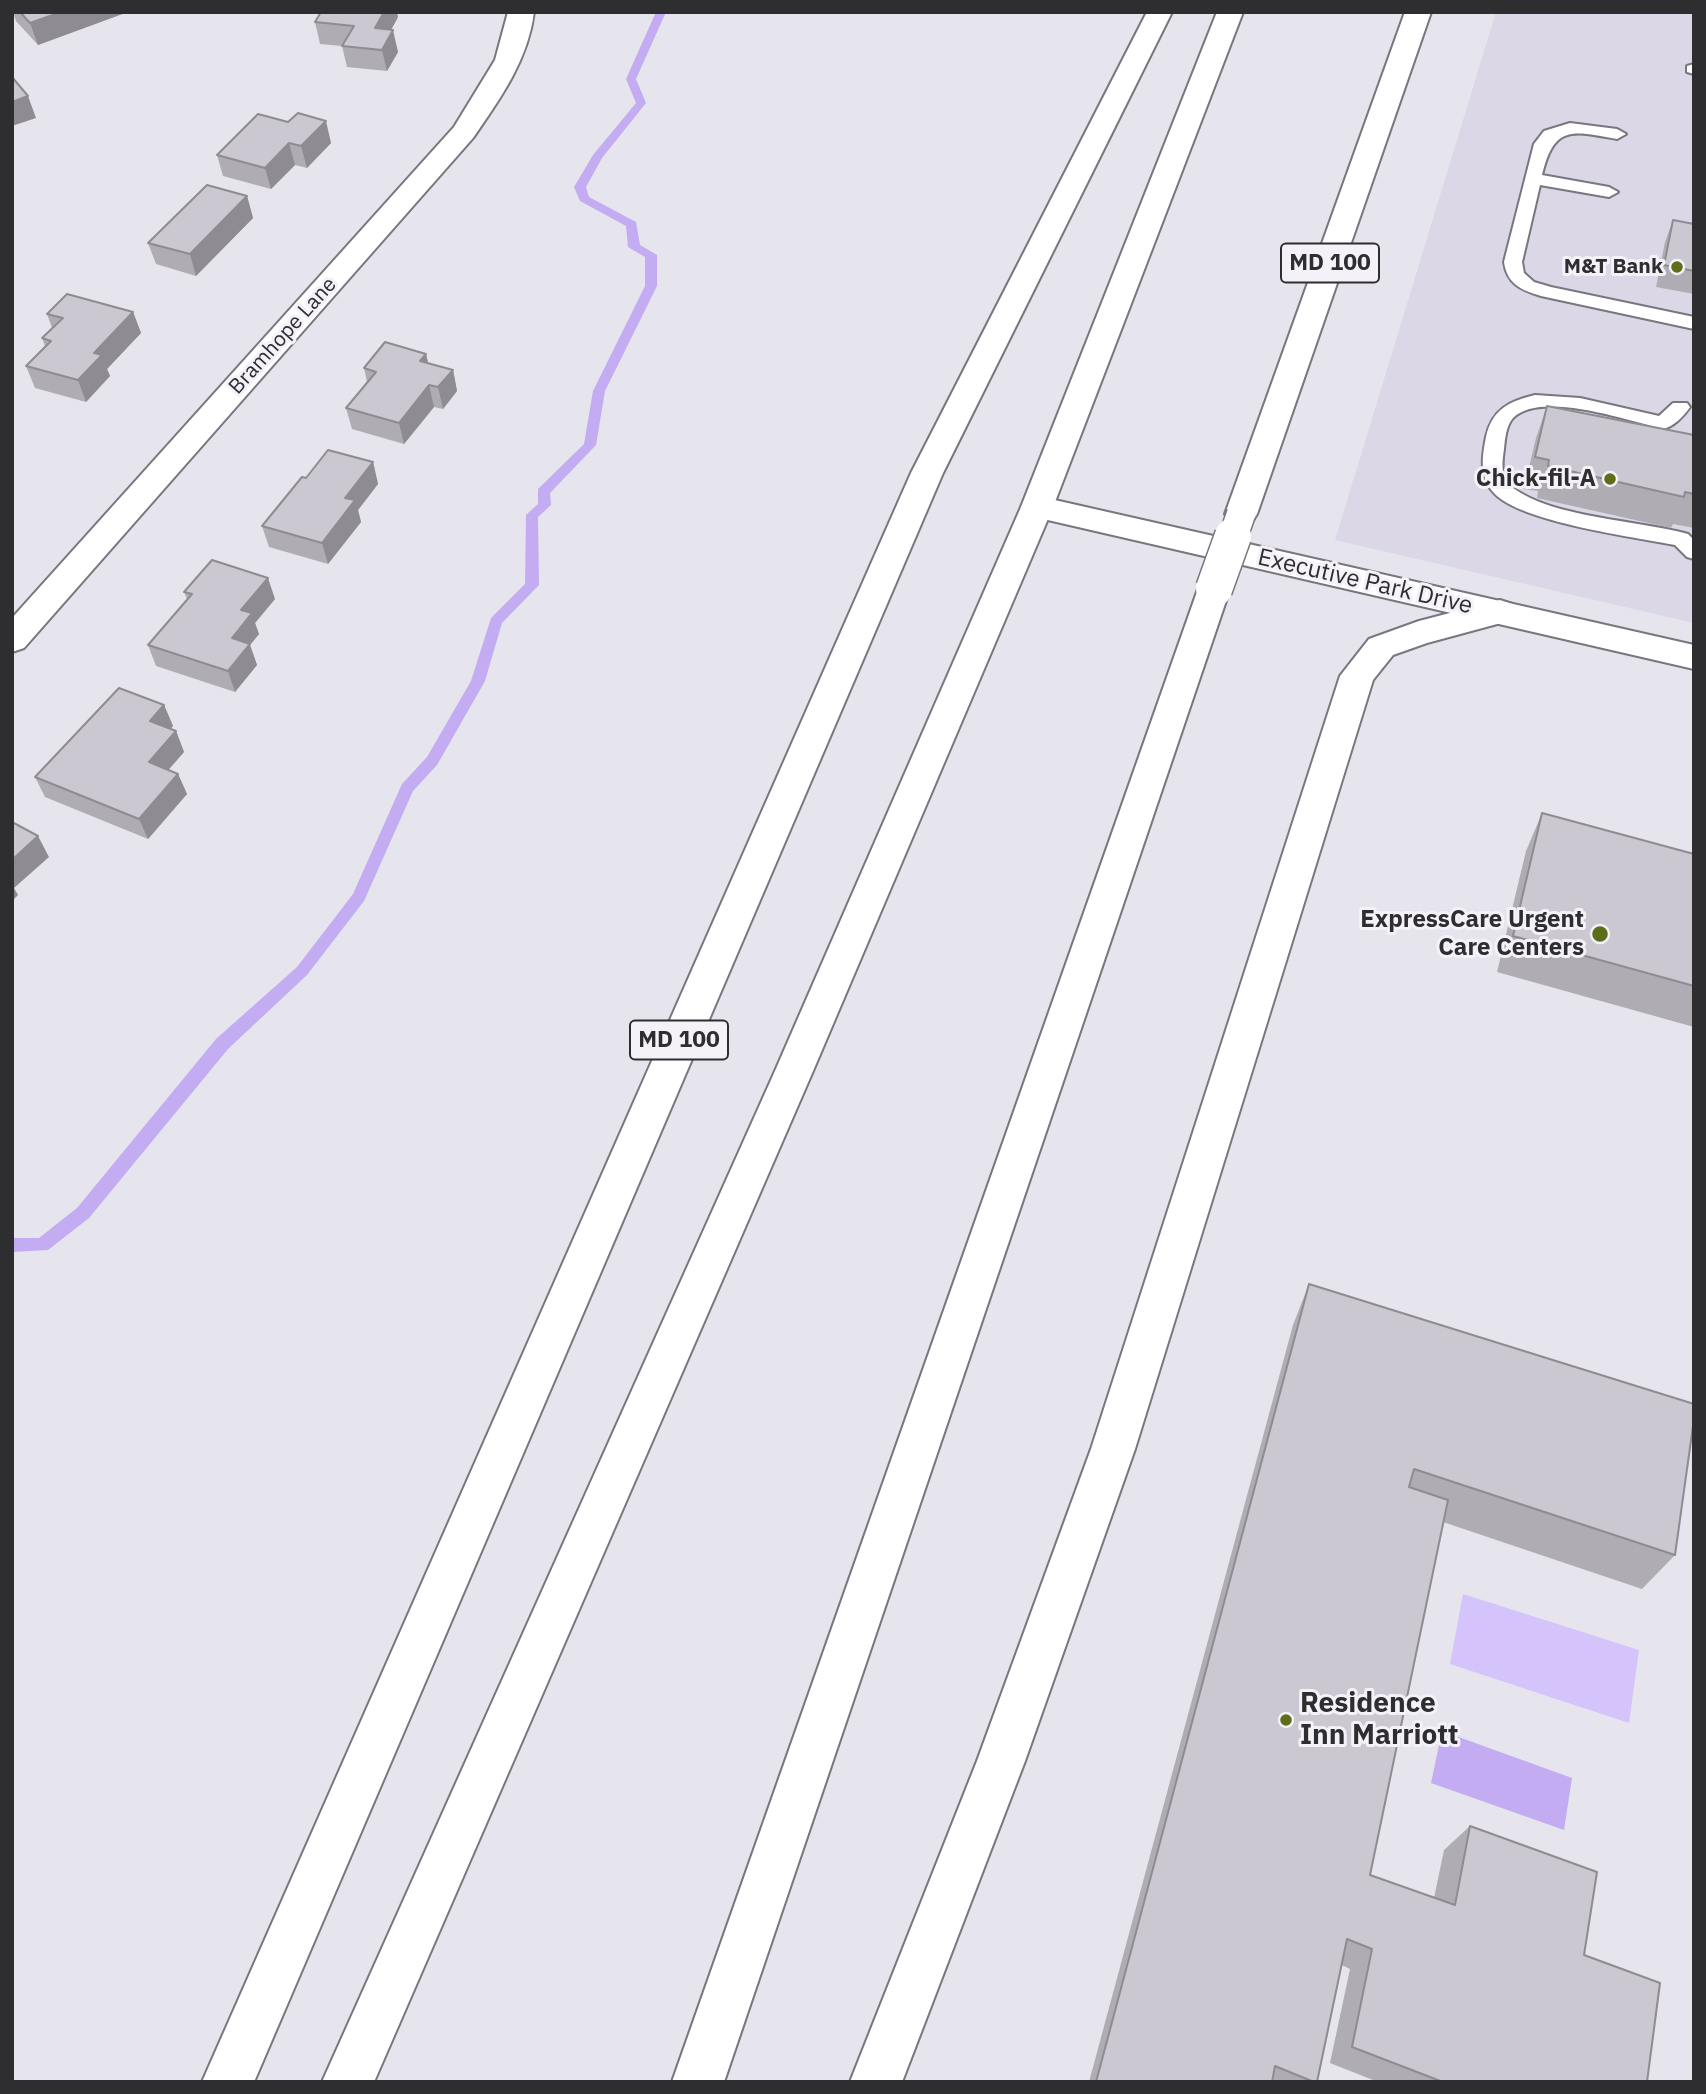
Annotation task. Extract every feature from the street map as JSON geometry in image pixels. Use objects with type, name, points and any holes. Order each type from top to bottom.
[{"type":"main road","name":"Bramhope Lane","points":[[18,627],[464,132],[506,67],[520,29],[521,12]]},
{"type":"main road","name":"MD 100","points":[[228,2082],[927,473],[1038,248],[1160,12]]},
{"type":"main road","points":[[348,2082],[800,1058],[1037,508],[1230,12]]},
{"type":"main road","name":"MD 100","points":[[698,2082],[1214,589],[1418,12]]},
{"type":"main road","name":"Executive Park Drive","points":[[1037,508],[1694,657]]},
{"type":"main road","points":[[876,2082],[1001,1761],[1114,1449],[1357,676],[1381,647],[1419,633],[1500,612]]},
{"type":"lane","points":[[1617,134],[1577,128],[1555,131],[1538,152],[1513,262],[1515,275],[1528,286],[1547,292],[1694,323]]},
{"type":"lane","points":[[1533,178],[1609,192]]},
{"type":"lane","points":[[1680,407],[1663,423],[1569,403],[1538,399],[1521,402],[1506,413],[1499,426],[1490,468],[1496,483],[1524,502],[1681,539],[1694,552]]},
{"type":"shaded area","points":[[1496,12],[1694,12],[1694,623],[1335,540]]},
{"type":"shaded area","points":[[1463,1594],[1639,1650],[1629,1723],[1450,1664]]},
{"type":"shaded area","points":[[1442,1731],[1572,1778],[1564,1830],[1431,1783]]},
{"type":"building","points":[[20,12],[61,12],[30,23]]},
{"type":"building","points":[[321,12],[384,12],[375,28],[393,30],[382,50],[342,46],[354,26],[315,22]]},
{"type":"building","points":[[12,77],[28,96],[12,102]]},
{"type":"building","points":[[298,113],[326,121],[301,146],[289,143],[265,168],[217,155],[258,114],[288,122]]},
{"type":"building","points":[[207,185],[247,196],[190,254],[148,243]]},
{"type":"building","points":[[1673,220],[1694,224],[1694,271],[1664,265]]},
{"type":"building","points":[[67,294],[133,312],[94,353],[102,355],[78,380],[26,366],[51,341],[42,338],[63,318],[47,314]]},
{"type":"building","points":[[385,342],[426,354],[420,361],[453,370],[438,387],[429,385],[399,423],[346,408],[376,372],[364,368]]},
{"type":"building","points":[[1547,406],[1694,435],[1694,494],[1685,492],[1684,497],[1548,466],[1549,460],[1535,457]]},
{"type":"building","points":[[328,450],[373,462],[345,498],[355,500],[322,543],[262,526],[302,477],[306,478]]},
{"type":"building","points":[[212,560],[268,578],[241,610],[252,613],[232,638],[250,644],[228,671],[148,645],[192,594],[184,592]]},
{"type":"building","points":[[119,688],[164,705],[150,721],[176,731],[149,762],[178,774],[139,819],[35,777]]},
{"type":"building","name":"ExpressCare Urgent Care Centers","points":[[1542,813],[1694,854],[1694,986],[1513,936]]},
{"type":"building","points":[[12,822],[38,836],[12,860]]},
{"type":"building","name":"Residence Inn Marriott","points":[[1309,1284],[1694,1404],[1675,1555],[1414,1469],[1409,1487],[1448,1500],[1370,1875],[1455,1905],[1470,1826],[1597,1872],[1584,1955],[1660,1983],[1647,2082],[1443,2082],[1352,2047],[1372,1949],[1347,1939],[1317,2082],[1275,2066],[1272,2082],[1096,2082]]},
{"type":"waterway","points":[[12,1245],[42,1245],[83,1213],[222,1044],[302,971],[359,897],[407,788],[432,761],[478,681],[496,621],[532,585],[532,515],[545,505],[543,492],[590,445],[599,391],[651,286],[651,255],[634,247],[632,224],[584,199],[580,187],[597,157],[641,103],[631,79],[661,12]]},
{"type":"place","name":"M&T Bank","points":[[1677,267]]},
{"type":"place","name":"Chick-fil-A","points":[[1610,479]]},
{"type":"place","name":"ExpressCare Urgent Care Centers","points":[[1600,934]]},
{"type":"place","name":"Residence Inn Marriott","points":[[1286,1720]]}]
